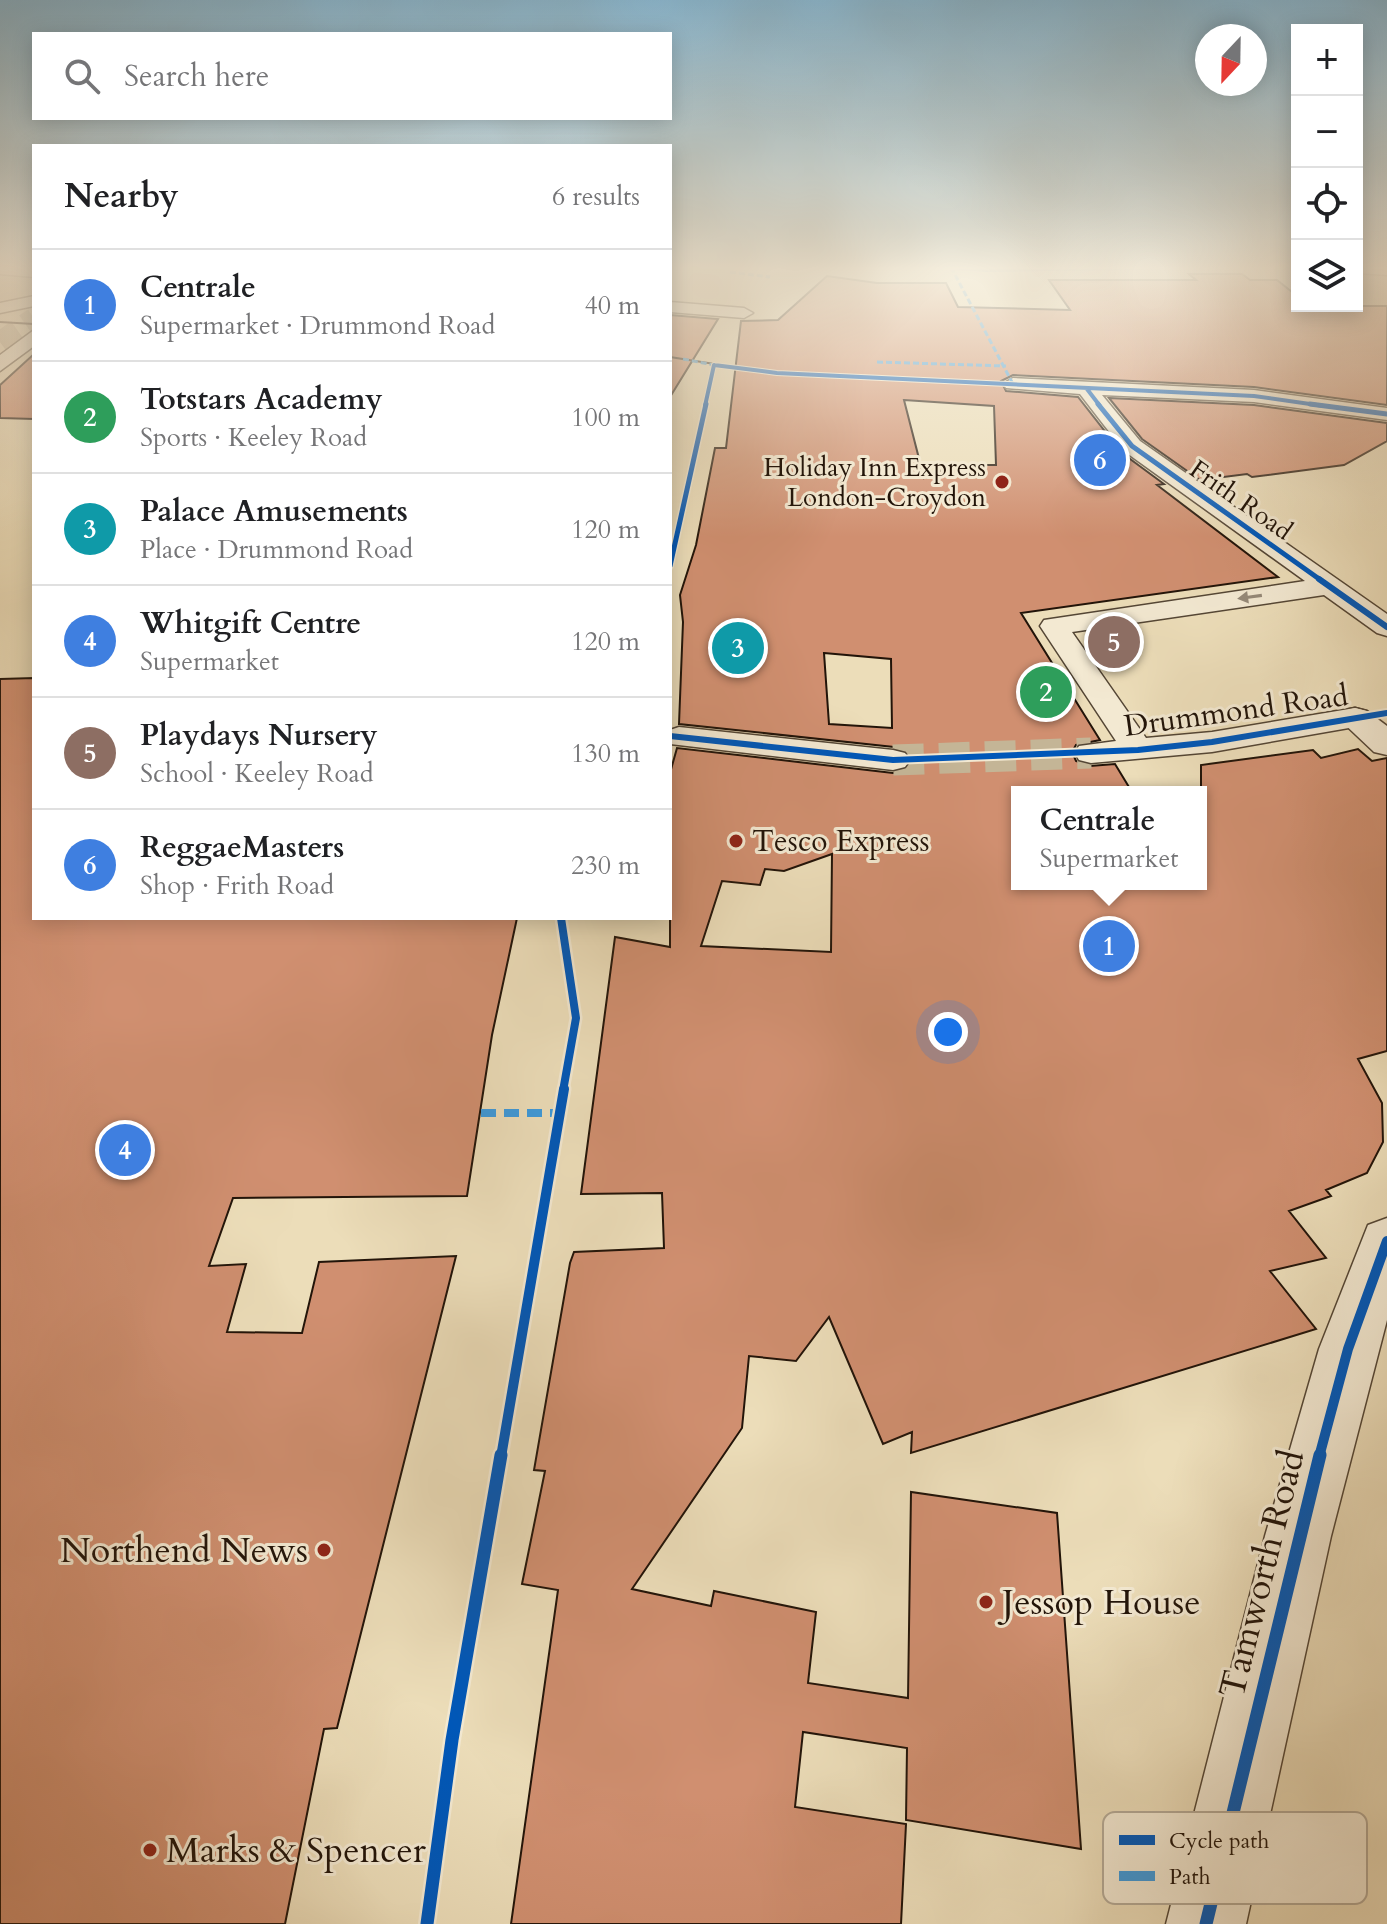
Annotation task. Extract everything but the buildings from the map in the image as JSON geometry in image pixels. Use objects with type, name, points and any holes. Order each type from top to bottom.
[{"type":"street","points":[[1013,384],[1281,398],[1387,414]]},
{"type":"street","name":"Frith Road","points":[[1087,389],[1132,446],[1387,627]]},
{"type":"street","points":[[1138,750],[1054,626],[1327,586]]},
{"type":"street","points":[[1371,716],[1387,744]]},
{"type":"street","name":"Drummond Road","points":[[1091,753],[1212,742],[1371,716]]},
{"type":"street","points":[[679,737],[893,760]]},
{"type":"street","name":"Tamworth Road","points":[[1233,1812],[1302,1522],[1348,1349],[1387,1241]]},
{"type":"street","name":"Tamworth Road","points":[[1206,1924],[1211,1904]]},
{"type":"tunnel","points":[[893,760],[1091,753]]},
{"type":"tram line","points":[[672,357],[765,372],[1254,396],[1387,414]]},
{"type":"tram line","points":[[1232,1812],[1309,1494],[1358,1325],[1387,1241]]},
{"type":"tram line","points":[[1206,1924],[1211,1904]]},
{"type":"marked path","points":[[999,357],[1013,384]]},
{"type":"marked path","points":[[683,359],[714,365],[713,371]]},
{"type":"marked path","points":[[877,362],[1006,366]]},
{"type":"marked path","points":[[481,1113],[558,1113]]},
{"type":"cycle path","points":[[714,365],[777,373],[1254,396],[1387,414]]},
{"type":"cycle path","points":[[672,557],[714,365]]},
{"type":"cycle path","points":[[1087,389],[1132,446],[1387,627]]},
{"type":"cycle path","points":[[672,736],[893,760],[1138,750],[1212,742],[1387,713]]},
{"type":"cycle path","points":[[427,1924],[452,1740],[576,1018],[562,943],[561,920]]},
{"type":"cycle path","points":[[1233,1812],[1298,1536],[1348,1349],[1387,1241]]},
{"type":"cycle path","points":[[1206,1924],[1211,1904]]},
{"type":"place","name":"ReggaeMasters","points":[[1100,460]]},
{"type":"place","name":"Holiday Inn Express London-Croydon","points":[[1002,482]]},
{"type":"place","name":"Playdays Nursery","points":[[1114,642]]},
{"type":"place","name":"Palace Amusements","points":[[738,648]]},
{"type":"place","name":"Totstars Academy","points":[[1046,692]]},
{"type":"place","name":"Tesco Express","points":[[736,841]]},
{"type":"place","name":"Centrale","points":[[1109,946]]},
{"type":"place","name":"Whitgift Centre","points":[[125,1150]]},
{"type":"place","name":"Northend News","points":[[324,1550]]},
{"type":"place","name":"Jessop House","points":[[986,1602]]},
{"type":"place","name":"Marks & Spencer","points":[[150,1850]]}]
